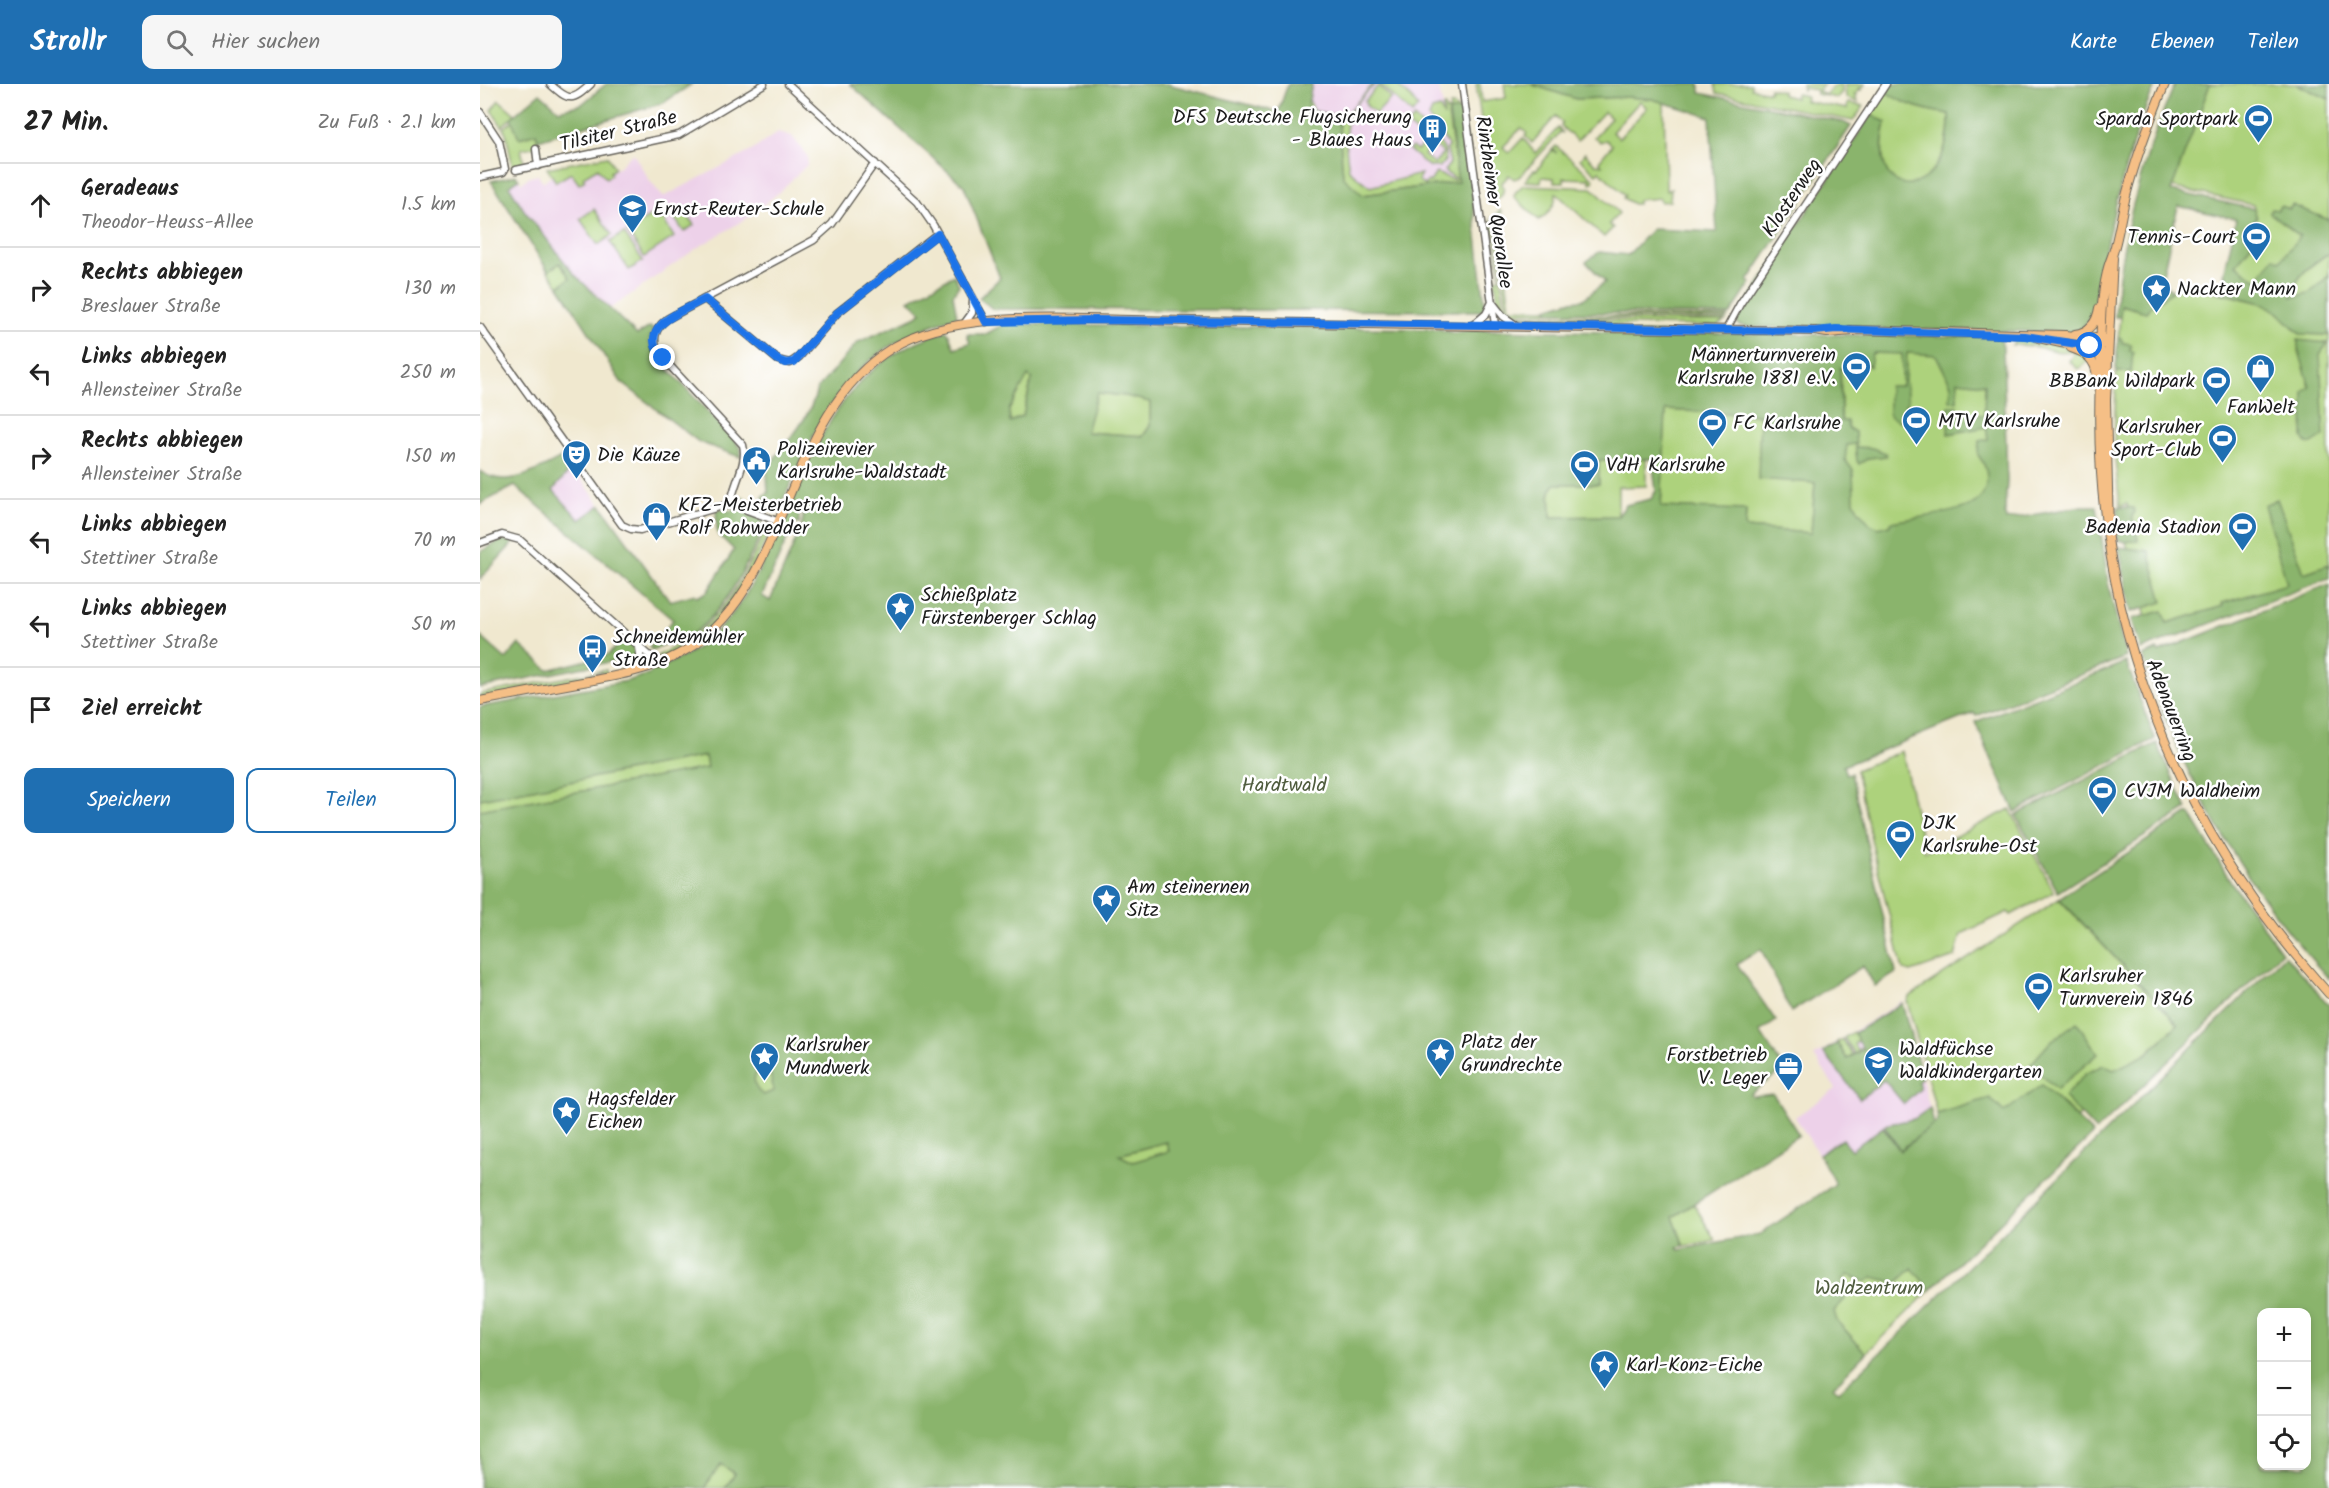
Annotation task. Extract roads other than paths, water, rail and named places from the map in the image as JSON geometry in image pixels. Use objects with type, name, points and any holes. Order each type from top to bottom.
[{"type":"main road","name":"Adenauerring","points":[[2109,537],[2111,526],[2106,448],[2103,295],[2107,270],[2132,176],[2165,84]]},
{"type":"main road","name":"Adenauerring","points":[[2113,253],[2099,398],[2105,527],[2109,537],[2123,617],[2142,682],[2163,738],[2183,782],[2221,852],[2276,932],[2329,994]]},
{"type":"main road","points":[[480,701],[636,671],[694,645],[712,631],[749,583],[824,421],[843,393],[858,375],[884,354],[924,333],[964,324],[986,322],[1096,320],[2065,335],[2079,334],[2090,328],[2098,315],[2103,295]]},
{"type":"main road","points":[[2065,335],[2105,342]]},
{"type":"main road","points":[[2025,336],[2078,345],[2105,342]]},
{"type":"main road","points":[[2055,342],[2090,357],[2096,367],[2099,398]]},
{"type":"street","points":[[550,84],[564,96],[573,98],[578,97],[591,84]]},
{"type":"street","name":"Tilsiter Straße","points":[[516,171],[679,135],[764,84]]},
{"type":"street","points":[[788,84],[911,196],[938,234],[986,322]]},
{"type":"street","name":"Rintheimer Querallee","points":[[1462,84],[1495,325]]},
{"type":"street","name":"Klosterweg","points":[[1726,330],[1740,304],[1886,84]]},
{"type":"street","points":[[480,112],[499,141],[505,169],[503,172],[480,177]]},
{"type":"street","name":"Tilsiter Straße","points":[[536,149],[538,166]]},
{"type":"street","points":[[731,505],[732,493],[744,454],[743,445],[659,354],[654,343],[657,330],[662,323],[802,246],[826,230],[875,163]]},
{"type":"street","points":[[705,299],[778,360],[790,363],[799,357],[837,313],[938,234]]},
{"type":"street","points":[[964,324],[972,314],[973,300]]},
{"type":"street","points":[[1473,325],[1486,314],[1492,301],[1503,316],[1517,326]]},
{"type":"street","points":[[480,327],[622,525],[640,530],[714,507],[731,505],[777,521]]},
{"type":"street","points":[[480,543],[502,535],[520,540],[658,663]]},
{"type":"street","points":[[636,671],[642,659],[638,645]]},
{"type":"place","name":"Sparda Sportpark","points":[[2259,144]]},
{"type":"place","name":"DFS Deutsche Flugsicherung - Blaues Haus","points":[[1433,154]]},
{"type":"place","name":"Ernst-Reuter-Schule","points":[[632,234]]},
{"type":"place","name":"Tennis-Court","points":[[2257,262]]},
{"type":"place","name":"Nackter Mann","points":[[2156,314]]},
{"type":"place","name":"Männerturnverein Karlsruhe 1881 e.V.","points":[[1857,392]]},
{"type":"place","name":"FanWelt","points":[[2261,394]]},
{"type":"place","name":"BBBank Wildpark","points":[[2216,406]]},
{"type":"place","name":"MTV Karlsruhe","points":[[1917,446]]},
{"type":"place","name":"FC Karlsruhe","points":[[1712,448]]},
{"type":"place","name":"Karlsruher Sport-Club","points":[[2222,464]]},
{"type":"place","name":"Die Käuze","points":[[576,480]]},
{"type":"place","name":"Polizeirevier Karlsruhe-Waldstadt","points":[[756,486]]},
{"type":"place","name":"VdH Karlsruhe","points":[[1585,490]]},
{"type":"place","name":"KFZ-Meisterbetrieb Rolf Rohwedder","points":[[657,542]]},
{"type":"place","name":"Badenia Stadion","points":[[2242,552]]},
{"type":"place","name":"Schießplatz Fürstenberger Schlag","points":[[900,632]]},
{"type":"place","name":"Schneidemühler Straße","points":[[592,674]]},
{"type":"place","name":"CVJM Waldheim","points":[[2103,816]]},
{"type":"place","name":"DJK Karlsruhe-Ost","points":[[1901,860]]},
{"type":"place","name":"Am steinernen Sitz","points":[[1106,924]]},
{"type":"place","name":"Karlsruher Turnverein 1846","points":[[2038,1012]]},
{"type":"place","name":"Platz der Grundrechte","points":[[1440,1078]]},
{"type":"place","name":"Karlsruher Mundwerk","points":[[764,1082]]},
{"type":"place","name":"Waldfüchse Waldkindergarten","points":[[1878,1086]]},
{"type":"place","name":"Forstbetrieb V. Leger","points":[[1788,1092]]},
{"type":"place","name":"Hagsfelder Eichen","points":[[566,1136]]},
{"type":"place","name":"Karl-Konz-Eiche","points":[[1605,1390]]},
{"type":"park label","name":"Hardtwald","points":[[1284,784]]},
{"type":"park label","name":"Waldzentrum","points":[[1869,1287]]}]
